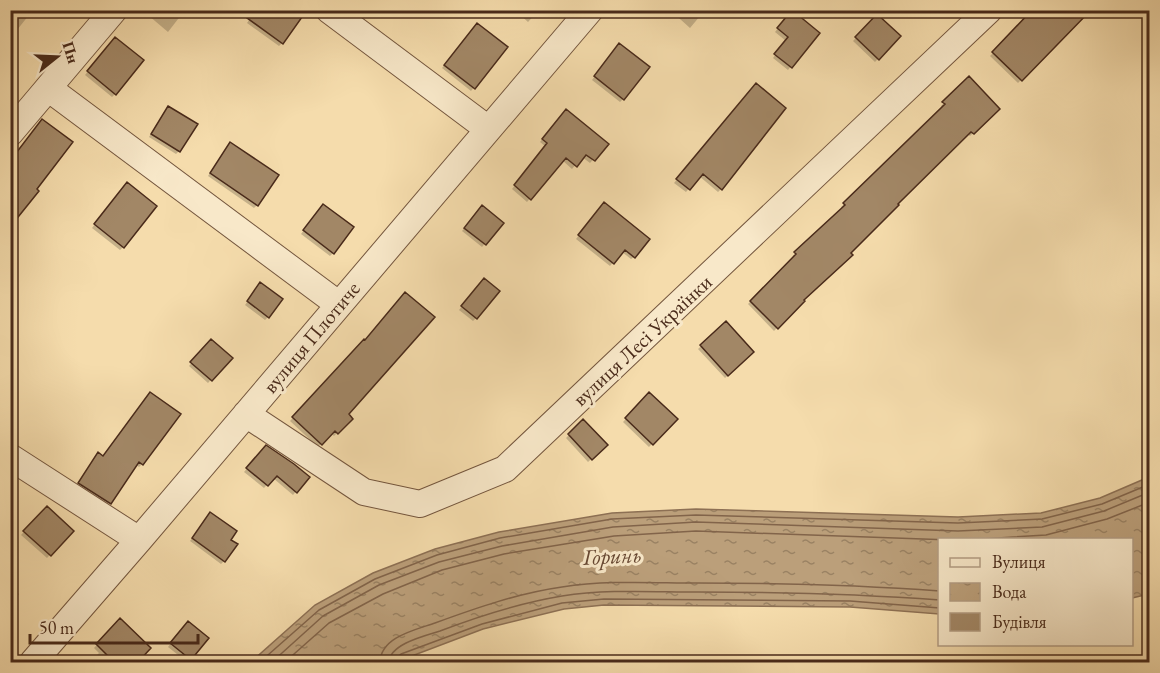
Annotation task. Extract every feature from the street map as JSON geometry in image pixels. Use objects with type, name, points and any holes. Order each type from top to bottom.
[{"type":"street","points":[[10,133],[114,10]]},
{"type":"street","points":[[329,10],[488,129]]},
{"type":"street","name":"вулиця Плотиче","points":[[33,663],[590,10]]},
{"type":"street","name":"вулиця Лесі Українки","points":[[246,414],[364,492],[420,504],[505,469],[989,10]]},
{"type":"street","points":[[48,88],[338,304]]},
{"type":"street","points":[[10,457],[140,540]]},
{"type":"water","name":"Горинь","points":[[1149,477],[1149,594],[1133,598],[1133,538],[938,538],[938,614],[850,607],[604,605],[564,609],[483,629],[396,662],[251,662],[315,605],[373,573],[435,549],[499,532],[612,513],[696,509],[958,517],[1041,513],[1100,498]]},
{"type":"building","points":[[236,10],[307,10],[283,44]]},
{"type":"building","points":[[792,10],[820,33],[792,68],[774,54],[788,37],[777,28]]},
{"type":"building","points":[[1032,10],[1091,10],[1022,81],[992,52]]},
{"type":"building","points":[[877,14],[901,36],[879,60],[855,37]]},
{"type":"building","points":[[477,23],[508,47],[475,89],[444,65]]},
{"type":"building","points":[[115,37],[144,60],[116,95],[87,71]]},
{"type":"building","points":[[619,43],[650,67],[624,100],[594,76]]},
{"type":"building","points":[[969,76],[1000,109],[974,134],[971,132],[898,204],[851,253],[853,255],[804,300],[778,329],[750,301],[796,254],[794,252],[845,205],[843,203],[945,104],[942,102]]},
{"type":"building","points":[[756,83],[786,108],[722,190],[703,174],[690,190],[676,179]]},
{"type":"building","points":[[168,106],[198,124],[180,152],[151,134]]},
{"type":"building","points":[[566,109],[609,144],[595,161],[586,155],[577,167],[566,158],[531,200],[514,185],[547,143],[542,139]]},
{"type":"building","points":[[42,119],[73,142],[37,189],[39,191],[10,227],[10,161]]},
{"type":"building","points":[[230,142],[279,175],[258,206],[210,173]]},
{"type":"building","points":[[127,182],[157,206],[124,248],[94,224]]},
{"type":"building","points":[[604,202],[650,239],[635,258],[625,250],[614,264],[578,235]]},
{"type":"building","points":[[323,204],[354,227],[334,254],[303,230]]},
{"type":"building","points":[[482,205],[504,223],[486,245],[464,228]]},
{"type":"building","points":[[484,278],[500,291],[477,319],[461,306]]},
{"type":"building","points":[[260,282],[283,299],[269,318],[247,301]]},
{"type":"building","points":[[405,292],[435,317],[349,414],[353,419],[338,434],[335,431],[322,445],[292,417],[365,340]]},
{"type":"building","points":[[726,321],[754,352],[728,376],[700,345]]},
{"type":"building","points":[[211,339],[233,358],[212,381],[190,362]]},
{"type":"building","points":[[150,392],[181,414],[143,465],[139,462],[111,504],[78,483],[98,452],[103,456]]},
{"type":"building","points":[[649,392],[678,419],[653,445],[625,418]]},
{"type":"building","points":[[583,419],[608,445],[592,460],[568,434]]},
{"type":"building","points":[[266,445],[310,477],[297,493],[277,476],[268,486],[246,468]]},
{"type":"building","points":[[47,506],[74,531],[51,556],[23,531]]},
{"type":"building","points":[[210,512],[237,531],[231,540],[238,544],[225,562],[192,538]]},
{"type":"building","points":[[120,618],[151,648],[137,663],[115,663],[96,644]]},
{"type":"building","points":[[188,621],[209,638],[191,660],[170,643]]}]
